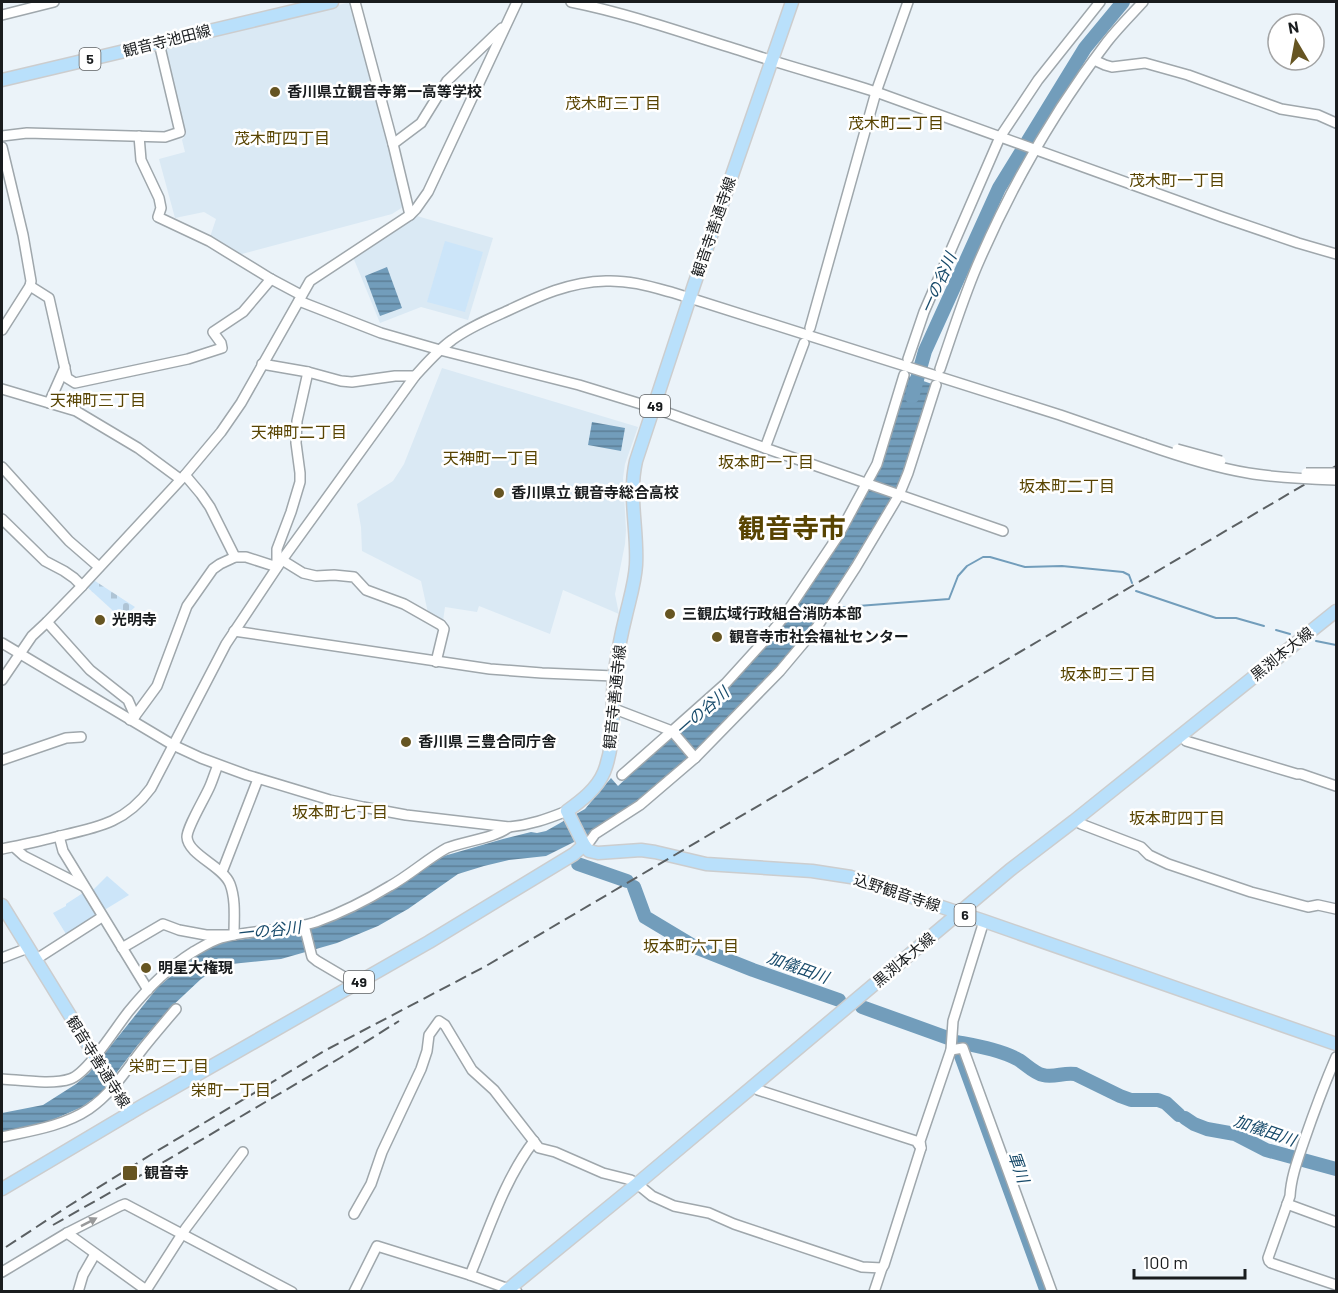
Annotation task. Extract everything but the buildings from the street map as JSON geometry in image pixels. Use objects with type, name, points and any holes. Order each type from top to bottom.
[{"type":"main road","name":"観音寺池田線","points":[[2,80],[332,2]]},
{"type":"main road","name":"観音寺善通寺線","points":[[568,814],[595,787],[607,763],[612,736],[614,676],[636,568],[633,499],[634,473],[639,453],[689,298],[792,2]]},
{"type":"main road","name":"黒渕本大線","points":[[510,1291],[1010,870],[1336,611]]},
{"type":"main road","points":[[568,814],[582,843]]},
{"type":"main road","name":"観音寺善通寺線","points":[[2,905],[130,1113],[429,942],[574,854],[582,843]]},
{"type":"main road","name":"込野観音寺線","points":[[582,843],[589,851],[598,853],[648,851],[706,864],[829,872],[851,877],[1336,1044]]},
{"type":"main road","points":[[2,1189],[130,1113]]},
{"type":"street","points":[[2,15],[54,2]]},
{"type":"street","points":[[355,2],[410,215]]},
{"type":"street","points":[[2,680],[32,636],[82,586],[221,432],[241,403],[310,281],[416,209],[428,192],[517,2]]},
{"type":"street","points":[[571,2],[657,24],[876,92],[1222,217],[1336,254]]},
{"type":"street","points":[[810,328],[876,92],[908,2]]},
{"type":"street","points":[[622,775],[726,682],[765,640],[783,618],[838,536],[877,464],[924,312],[1000,137],[1038,80],[1100,2]]},
{"type":"street","points":[[582,843],[640,805],[695,758],[780,671],[816,627],[856,567],[899,495],[977,266],[1022,172],[1068,96],[1108,41],[1143,2]]},
{"type":"street","points":[[393,144],[421,123],[447,81],[506,24]]},
{"type":"street","points":[[2,136],[27,133],[165,137],[180,132],[159,43]]},
{"type":"street","points":[[1094,60],[1112,67],[1144,63],[1188,75],[1281,109],[1317,115],[1336,123]]},
{"type":"street","points":[[139,136],[141,160],[159,198],[161,208],[158,217],[209,241],[300,298],[381,333],[579,385],[654,408],[1003,531]]},
{"type":"street","points":[[2,147],[31,280],[30,286],[2,330]]},
{"type":"street","points":[[30,286],[49,298],[67,378],[75,382],[188,359],[222,348],[213,332],[243,312],[271,279]]},
{"type":"street","points":[[2,849],[100,827],[117,819],[144,798],[152,788],[226,644],[280,564],[415,376],[440,350],[466,331],[557,289],[577,283],[625,281],[644,285],[1145,441],[1228,463],[1300,473],[1336,474]]},
{"type":"street","points":[[765,448],[804,343]]},
{"type":"street","points":[[262,364],[352,382],[395,376],[415,376]]},
{"type":"street","points":[[49,403],[65,367]]},
{"type":"street","points":[[280,564],[277,549],[300,482],[296,443],[297,421],[308,372]]},
{"type":"street","points":[[2,389],[76,411],[182,477],[201,494],[210,507],[235,557]]},
{"type":"street","points":[[1145,441],[1195,461],[1248,473],[1336,480]]},
{"type":"street","points":[[2,467],[69,541],[99,567]]},
{"type":"street","points":[[2,519],[45,561],[74,578],[82,586]]},
{"type":"street","points":[[133,718],[157,686],[187,606],[213,569],[235,557],[280,564],[316,576],[354,577],[366,590],[404,604],[441,625],[444,629],[435,662]]},
{"type":"street","points":[[47,622],[90,670],[128,700],[133,718]]},
{"type":"street","points":[[234,632],[490,669],[614,676]]},
{"type":"street","points":[[2,643],[133,718],[173,745],[218,765],[258,779],[363,807],[406,815],[509,827],[526,826],[568,814]]},
{"type":"street","points":[[612,708],[672,731],[695,758]]},
{"type":"street","points":[[2,760],[66,738],[81,737]]},
{"type":"street","points":[[1186,741],[1336,786]]},
{"type":"street","points":[[218,765],[187,834],[188,844],[222,872],[230,883],[235,907],[234,935]]},
{"type":"street","points":[[222,872],[258,779]]},
{"type":"street","points":[[1082,824],[1141,847],[1149,855],[1168,864],[1251,892],[1308,907],[1318,904],[1336,909]]},
{"type":"street","points":[[2,1079],[50,1082],[71,1079],[95,1058],[129,1011],[148,990],[190,954],[219,938],[248,932],[271,931],[317,921],[363,901],[390,886],[447,848],[503,832],[509,827]]},
{"type":"street","points":[[59,836],[63,851],[83,886],[148,990]]},
{"type":"street","points":[[14,847],[24,856],[83,886]]},
{"type":"street","points":[[35,960],[102,917]]},
{"type":"street","points":[[874,1292],[921,1148],[920,1141],[951,1050],[953,1022],[984,921]]},
{"type":"street","points":[[122,948],[163,924],[179,930],[206,935],[234,935]]},
{"type":"street","points":[[304,925],[312,957],[356,984]]},
{"type":"street","points":[[2,958],[28,948]]},
{"type":"street","points":[[2,1137],[29,1131],[88,1110],[104,1097],[126,1073],[176,1009]]},
{"type":"street","points":[[354,1214],[371,1184],[382,1152],[422,1069],[429,1035],[440,1021],[445,1025],[472,1070],[494,1090],[539,1148],[555,1152],[603,1173],[631,1180]]},
{"type":"street","points":[[951,1050],[963,1048],[1052,1292]]},
{"type":"street","points":[[1336,1057],[1318,1098],[1298,1158],[1287,1204],[1269,1253],[1269,1261],[1336,1285]]},
{"type":"street","points":[[758,1090],[916,1141],[921,1148]]},
{"type":"street","points":[[470,1275],[512,1175],[534,1141]]},
{"type":"street","points":[[67,1233],[145,1291],[182,1234],[243,1152]]},
{"type":"street","points":[[641,1187],[652,1196],[674,1206],[709,1214],[862,1267],[882,1268]]},
{"type":"street","points":[[2,1272],[67,1233],[125,1204],[292,1292]]},
{"type":"street","points":[[1287,1204],[1336,1222]]},
{"type":"street","points":[[354,1292],[377,1246],[470,1275],[510,1291]]},
{"type":"street","points":[[78,1292],[83,1275],[95,1254]]},
{"type":"shaded area","name":"香川県立観音寺第一高等学校","points":[[351,2],[405,198],[403,207],[392,214],[238,255],[210,237],[216,219],[204,212],[175,218],[159,159],[185,152],[182,140],[184,137],[162,47]]},
{"type":"shaded area","points":[[417,216],[493,238],[468,320],[421,307],[380,323],[353,257]]},
{"type":"shaded area","name":"香川県立 観音寺総合高校","points":[[442,368],[638,427],[625,464],[623,478],[626,530],[615,594],[619,614],[563,590],[550,634],[479,606],[477,612],[445,607],[443,621],[428,613],[421,581],[362,551],[357,504],[393,481],[404,464]]},
{"type":"green space","points":[[445,241],[483,252],[465,312],[427,302]]},
{"type":"green space","points":[[92,579],[135,607],[122,619],[86,586]]},
{"type":"green space","points":[[107,876],[129,895],[106,909],[103,908],[93,890]]},
{"type":"green space","points":[[83,893],[96,914],[95,917],[66,934],[53,913]]},
{"type":"water","points":[[387,267],[402,308],[380,316],[365,276]]},
{"type":"water","points":[[906,375],[932,384],[903,478],[890,501],[808,634],[750,699],[688,758],[639,799],[590,834],[546,856],[509,860],[458,874],[408,909],[378,926],[337,943],[281,959],[219,967],[201,979],[169,1009],[101,1093],[82,1107],[50,1121],[2,1133],[2,1113],[43,1105],[76,1084],[89,1073],[158,987],[200,952],[222,942],[296,932],[342,917],[393,890],[444,856],[531,832],[546,831],[585,809],[611,778],[618,786],[727,685],[781,624],[864,493]]},
{"type":"water","points":[[592,422],[625,428],[621,451],[588,445]]},
{"type":"waterway","name":"一の谷川","points":[[912,397],[925,351],[999,188],[1085,48],[1123,2]]},
{"type":"waterway","points":[[832,608],[949,599],[958,576],[967,566],[983,557],[1025,567],[1062,566],[1123,572],[1129,575],[1132,583]]},
{"type":"waterway","points":[[1136,591],[1216,618],[1236,618],[1264,626]]},
{"type":"waterway","points":[[1276,630],[1290,634]]},
{"type":"waterway","points":[[1316,641],[1336,645]]},
{"type":"waterway","name":"加儀田川","points":[[578,864],[627,881]]},
{"type":"waterway","name":"加儀田川","points":[[634,887],[645,917],[695,947],[839,1000]]},
{"type":"waterway","name":"加儀田川","points":[[862,1007],[948,1038]]},
{"type":"waterway","name":"加儀田川","points":[[957,1042],[1005,1054],[1043,1075],[1075,1074],[1131,1100],[1158,1100],[1166,1103],[1179,1115]]},
{"type":"waterway","name":"軍川","points":[[960,1053],[1047,1292]]},
{"type":"waterway","name":"加儀田川","points":[[1185,1118],[1207,1129],[1235,1134],[1266,1150],[1336,1169]]},
{"type":"railway","points":[[6,1247],[152,1154],[326,1050],[486,966],[1336,466]]},
{"type":"railway","points":[[53,1225],[157,1166],[399,1021]]},
{"type":"place","name":"香川県立観音寺第一高等学校","points":[[275,92]]},
{"type":"place","name":"香川県立 観音寺総合高校","points":[[499,493]]},
{"type":"place","name":"三観広域行政組合消防本部","points":[[670,614]]},
{"type":"place","name":"光明寺","points":[[100,620]]},
{"type":"place","name":"観音寺市社会福祉センター","points":[[717,637]]},
{"type":"place","name":"香川県 三豊合同庁舎","points":[[406,742]]},
{"type":"place","name":"明星大権現","points":[[146,968]]},
{"type":"place","name":"観音寺","points":[[130,1173]]},
{"type":"district","name":"茂木町三丁目","points":[[613,103]]},
{"type":"district","name":"茂木町二丁目","points":[[896,123]]},
{"type":"district","name":"茂木町四丁目","points":[[282,138]]},
{"type":"district","name":"茂木町一丁目","points":[[1177,180]]},
{"type":"district","name":"天神町三丁目","points":[[98,400]]},
{"type":"district","name":"天神町二丁目","points":[[299,432]]},
{"type":"district","name":"天神町一丁目","points":[[491,458]]},
{"type":"district","name":"坂本町一丁目","points":[[766,462]]},
{"type":"district","name":"坂本町二丁目","points":[[1067,486]]},
{"type":"district","name":"観音寺市","points":[[792,529]]},
{"type":"district","name":"坂本町三丁目","points":[[1108,674]]},
{"type":"district","name":"坂本町七丁目","points":[[340,812]]},
{"type":"district","name":"坂本町四丁目","points":[[1177,818]]},
{"type":"district","name":"坂本町六丁目","points":[[691,946]]},
{"type":"district","name":"栄町三丁目","points":[[169,1066]]},
{"type":"district","name":"栄町一丁目","points":[[231,1090]]}]
